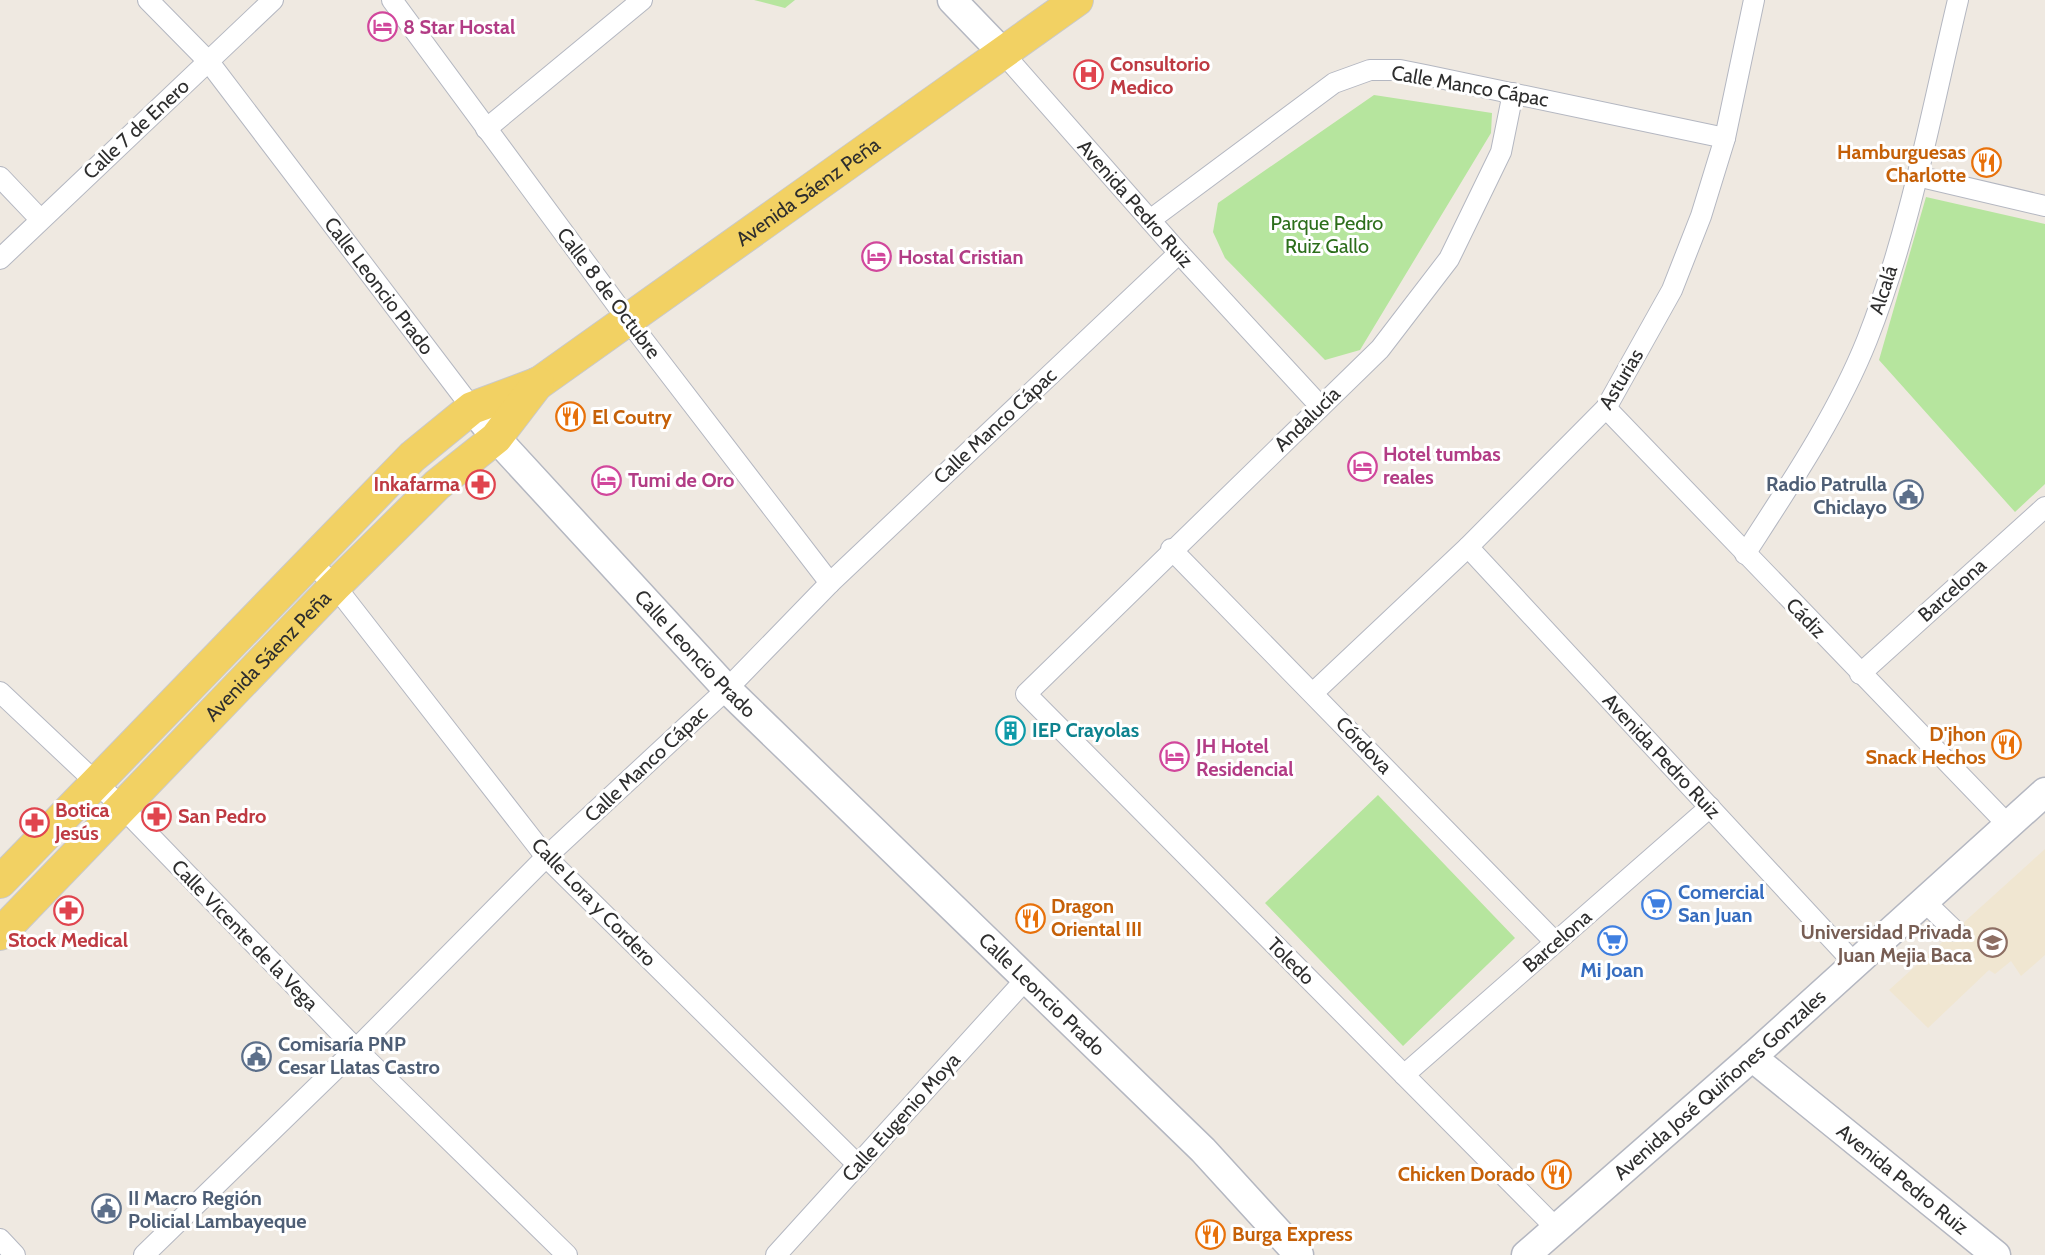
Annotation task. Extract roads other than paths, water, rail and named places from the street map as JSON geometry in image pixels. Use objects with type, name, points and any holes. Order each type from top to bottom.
[{"type":"main road","name":"Avenida Sáenz Peña","points":[[0,882],[412,457],[472,408],[539,383],[1077,0]]},
{"type":"main road","name":"Avenida Sáenz Peña","points":[[0,934],[335,586],[438,484],[496,438],[539,383]]},
{"type":"street","name":"Calle Leoncio Prado","points":[[148,0],[209,62],[496,438],[727,689],[1203,1150],[1299,1255]]},
{"type":"street","name":"Calle 7 de Enero","points":[[0,259],[273,0]]},
{"type":"street","name":"Calle 8 de Octubre","points":[[392,0],[628,320],[830,583]]},
{"type":"street","points":[[486,129],[642,0]]},
{"type":"street","name":"Avenida Pedro Ruiz","points":[[952,0],[1002,52],[1179,254],[1320,406]]},
{"type":"street","name":"Asturias","points":[[1313,693],[1468,547],[1606,408],[1672,290],[1701,216],[1725,138],[1754,0]]},
{"type":"street","name":"Alcalá","points":[[1745,554],[1831,413],[1866,340],[1896,253],[1917,176],[1958,0]]},
{"type":"street","name":"Calle Manco Cápac","points":[[1150,220],[1334,83],[1370,70],[1400,70],[1725,138]]},
{"type":"street","name":"Andalucía","points":[[1026,694],[1172,549],[1380,349],[1449,259],[1501,152],[1513,93]]},
{"type":"street","points":[[1917,176],[2045,206]]},
{"type":"street","points":[[0,177],[40,219]]},
{"type":"street","name":"Calle Manco Cápac","points":[[144,1255],[356,1049],[546,857],[727,689],[830,583],[1179,254]]},
{"type":"street","name":"Cádiz","points":[[1606,408],[2008,825]]},
{"type":"street","name":"Barcelona","points":[[1860,674],[2045,507]]},
{"type":"street","name":"Avenida Pedro Ruiz","points":[[1468,547],[1856,965]]},
{"type":"street","name":"Córdova","points":[[1172,549],[1555,942]]},
{"type":"street","name":"Calle Lora y Cordero","points":[[311,562],[335,586],[546,857],[858,1165]]},
{"type":"street","name":"Calle Vicente de la Vega","points":[[0,692],[122,807],[356,1049],[567,1255]]},
{"type":"street","name":"Toledo","points":[[1026,694],[1557,1229]]},
{"type":"street","name":"Avenida José Quiñones Gonzales","points":[[1526,1255],[1856,965],[2045,792]]},
{"type":"street","name":"Barcelona","points":[[1404,1075],[1710,807]]},
{"type":"street","points":[[1925,902],[1955,931]]},
{"type":"street","name":"Calle Eugenio Moya","points":[[776,1255],[1026,979]]},
{"type":"street","name":"Avenida Pedro Ruiz","points":[[1752,1057],[1996,1255]]},
{"type":"street","points":[[0,1239],[15,1255]]},
{"type":"place","name":"8 Star Hostal","points":[[382,27]]},
{"type":"place","name":"Consultorio Medico","points":[[1089,75]]},
{"type":"place","name":"Hamburguesas Charlotte","points":[[1987,163]]},
{"type":"place","name":"Hostal Cristian","points":[[877,257]]},
{"type":"place","name":"El Coutry","points":[[571,417]]},
{"type":"place","name":"Hotel tumbas reales","points":[[1362,466]]},
{"type":"place","name":"Tumi de Oro","points":[[607,480]]},
{"type":"place","name":"Inkafarma","points":[[481,484]]},
{"type":"place","name":"Radio Patrulla Chiclayo","points":[[1908,495]]},
{"type":"place","name":"IEP Crayolas","points":[[1011,730]]},
{"type":"place","name":"D'jhon Snack Hechos","points":[[2007,745]]},
{"type":"place","name":"JH Hotel Residencial","points":[[1175,757]]},
{"type":"place","name":"San Pedro","points":[[157,816]]},
{"type":"place","name":"Botica Jesús","points":[[34,822]]},
{"type":"place","name":"Comercial San Juan","points":[[1657,904]]},
{"type":"place","name":"Stock Medical","points":[[68,910]]},
{"type":"place","name":"Dragon Oriental III","points":[[1030,918]]},
{"type":"place","name":"Mi Joan","points":[[1612,940]]},
{"type":"place","name":"Universidad Privada Juan Mejia Baca","points":[[1993,943]]},
{"type":"place","name":"Comisaría PNP Cesar Llatas Castro","points":[[257,1056]]},
{"type":"place","name":"Chicken Dorado","points":[[1556,1174]]},
{"type":"place","name":"II Macro Región Policial Lambayeque","points":[[107,1209]]},
{"type":"place","name":"Burga Express","points":[[1211,1234]]},
{"type":"park label","name":"Parque Pedro Ruiz Gallo","points":[[1327,234]]}]
